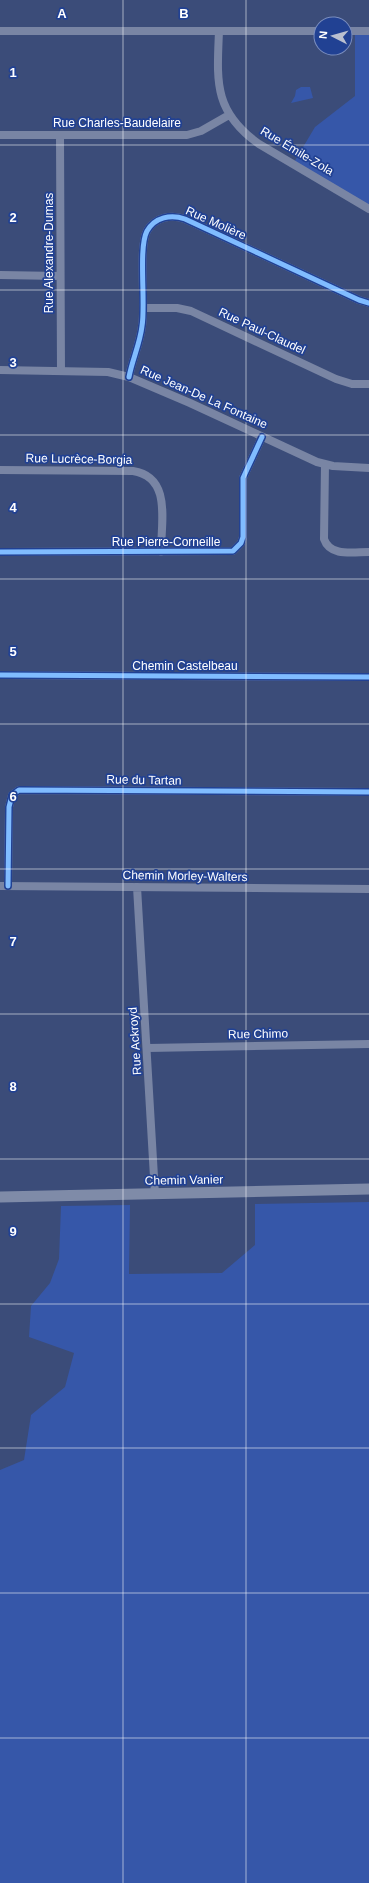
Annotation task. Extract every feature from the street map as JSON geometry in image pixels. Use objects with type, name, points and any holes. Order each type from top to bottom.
[{"type":"main road","name":"Chemin Vanier","points":[[0,1197],[369,1189]]},
{"type":"street","points":[[0,31],[313,31]]},
{"type":"street","name":"Rue Émile-Zola","points":[[219,31],[218,84],[229,115],[244,132],[259,144],[369,209]]},
{"type":"street","points":[[353,31],[369,31]]},
{"type":"street","name":"Rue Charles-Baudelaire","points":[[0,135],[194,134],[229,115]]},
{"type":"street","name":"Rue Alexandre-Dumas","points":[[60,135],[61,371]]},
{"type":"street","name":"Rue Molière","points":[[129,377],[143,325],[144,238],[147,231],[156,222],[173,216],[185,219],[359,300],[369,303]]},
{"type":"street","points":[[0,275],[60,276]]},
{"type":"street","name":"Rue Paul-Claudel","points":[[143,308],[184,309],[336,379],[352,384],[369,384]]},
{"type":"street","name":"Rue Jean-De La Fontaine","points":[[0,370],[108,372],[129,377],[325,464],[369,468]]},
{"type":"street","name":"Rue Pierre-Corneille","points":[[0,552],[228,552],[238,548],[243,537],[243,478],[262,437]]},
{"type":"street","points":[[325,464],[324,539],[326,544],[329,548],[338,552],[369,552]]},
{"type":"street","name":"Rue Lucrèce-Borgia","points":[[0,470],[133,471],[146,474],[153,480],[160,493],[161,552]]},
{"type":"street","name":"Chemin Castelbeau","points":[[0,675],[369,677]]},
{"type":"street","name":"Rue du Tartan","points":[[4,886],[9,807],[12,795],[19,790],[369,792]]},
{"type":"street","name":"Chemin Morley-Walters","points":[[4,886],[369,889]]},
{"type":"street","name":"Rue Ackroyd","points":[[137,887],[136,899],[148,1048],[155,1194]]},
{"type":"street","name":"Rue Chimo","points":[[148,1048],[369,1044]]},
{"type":"shaded area","points":[[355,31],[369,31],[369,209],[293,164],[315,127],[355,96]]},
{"type":"shaded area","points":[[301,87],[310,87],[313,98],[291,103],[295,96],[296,90]]},
{"type":"shaded area","points":[[369,1202],[369,1883],[0,1883],[0,1470],[24,1460],[31,1415],[65,1387],[74,1353],[29,1337],[31,1306],[50,1283],[59,1259],[61,1206],[130,1205],[129,1274],[222,1273],[255,1245],[255,1204]]},
{"type":"cycle path","points":[[129,377],[140,339],[142,326],[144,239],[150,226],[164,218],[174,217],[185,219],[359,300],[369,303]]},
{"type":"cycle path","points":[[0,552],[233,551],[241,543],[243,537],[243,478],[262,437]]},
{"type":"cycle path","points":[[0,675],[369,677]]},
{"type":"cycle path","points":[[8,886],[9,807],[12,795],[19,790],[369,792]]}]
